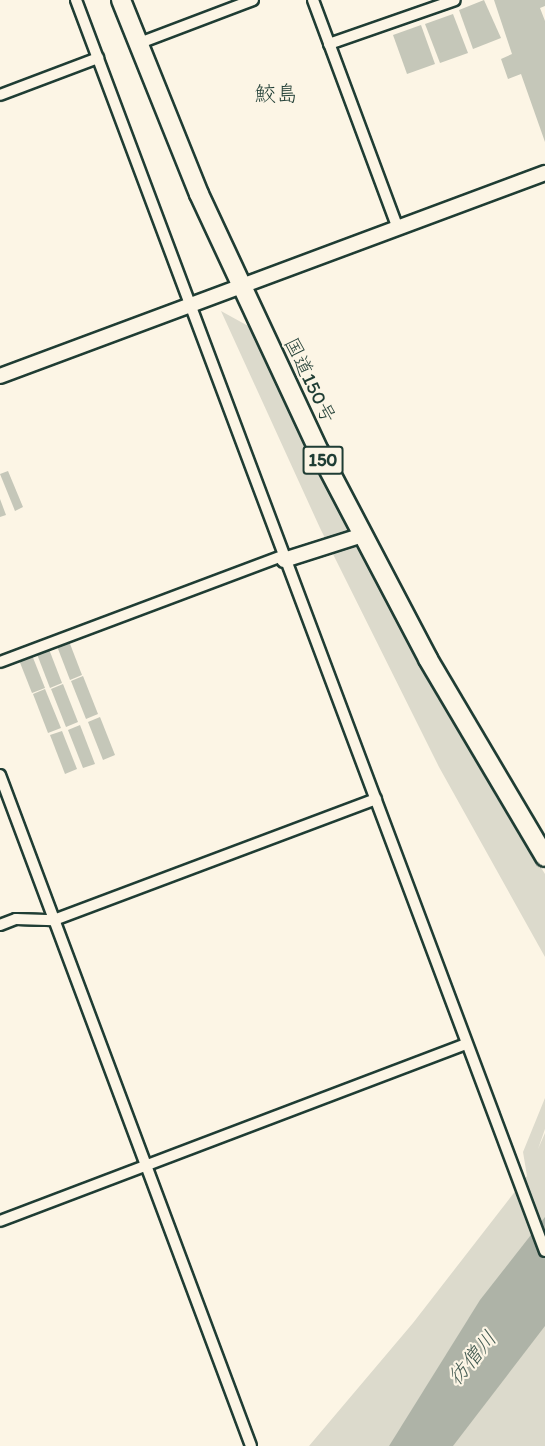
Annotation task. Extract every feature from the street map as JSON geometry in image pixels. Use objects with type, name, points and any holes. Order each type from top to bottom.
[{"type":"highway","name":"国道150号","points":[[121,0],[137,44],[241,288],[319,451],[428,659],[545,857]]},
{"type":"street","points":[[76,0],[283,558],[376,799],[465,1044],[545,1251]]},
{"type":"street","points":[[137,44],[254,0]]},
{"type":"street","points":[[313,0],[398,230]]},
{"type":"street","points":[[329,44],[454,0]]},
{"type":"street","points":[[0,95],[98,58]]},
{"type":"street","points":[[0,376],[398,230],[545,173]]},
{"type":"street","points":[[0,662],[283,558],[363,535]]},
{"type":"street","points":[[0,775],[251,1446]]},
{"type":"street","points":[[0,925],[16,919],[54,920],[376,799]]},
{"type":"street","points":[[0,1221],[465,1044]]},
{"type":"shaded area","points":[[221,311],[250,327],[386,596],[496,797],[545,874],[545,957],[439,767],[320,528]]},
{"type":"shaded area","points":[[545,1098],[545,1129],[538,1149],[545,1133],[545,1446],[309,1446],[413,1323],[527,1176],[523,1152]]},
{"type":"water","name":"彷僧川","points":[[545,1217],[545,1326],[453,1446],[389,1446],[480,1300]]},
{"type":"building","points":[[484,0],[501,38],[473,49],[459,10]]},
{"type":"building","points":[[494,0],[545,0],[545,6],[540,8],[545,21],[545,142],[521,74],[508,79],[501,59],[512,54]]},
{"type":"building","points":[[453,14],[468,53],[440,63],[425,24]]},
{"type":"building","points":[[421,25],[435,64],[407,74],[393,35]]},
{"type":"building","points":[[8,471],[23,507],[15,511],[0,474]]},
{"type":"building","points":[[0,499],[6,515],[0,517]]},
{"type":"building","points":[[67,636],[82,675],[70,680],[55,641]]},
{"type":"building","points":[[47,644],[62,683],[50,688],[35,649]]},
{"type":"building","points":[[30,650],[45,688],[32,693],[17,655]]},
{"type":"building","points":[[83,676],[98,714],[86,719],[71,681]]},
{"type":"building","points":[[63,684],[78,722],[66,727],[51,689]]},
{"type":"building","points":[[45,689],[61,728],[48,733],[33,694]]},
{"type":"building","points":[[100,717],[115,755],[103,760],[88,722]]},
{"type":"building","points":[[80,725],[95,764],[83,768],[68,730]]},
{"type":"building","points":[[62,731],[77,769],[65,774],[50,735]]},
{"type":"district","name":"鮫島","points":[[276,94]]}]
